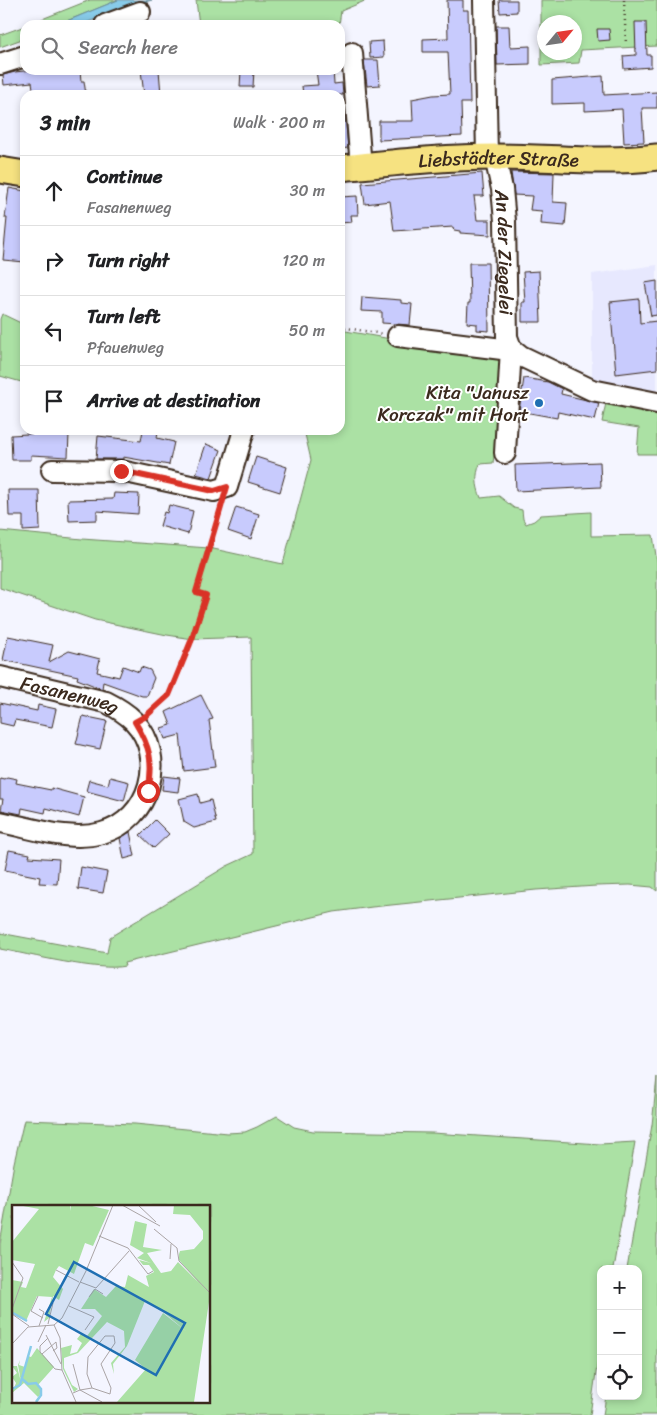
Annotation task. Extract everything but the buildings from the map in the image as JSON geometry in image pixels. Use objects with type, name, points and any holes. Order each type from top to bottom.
[{"type":"main road","name":"Liebstädter Straße","points":[[350,167],[491,157],[617,161],[657,157]]},
{"type":"main road","points":[[0,170],[20,173]]},
{"type":"street","name":"An der Ziegelei","points":[[484,0],[491,157],[502,189],[505,221],[507,336],[511,348],[505,453]]},
{"type":"street","points":[[118,20],[140,12]]},
{"type":"street","points":[[350,167],[360,155],[352,53]]},
{"type":"street","points":[[0,64],[20,58]]},
{"type":"street","points":[[398,336],[502,349],[511,348],[521,356],[592,390],[657,403]]},
{"type":"street","points":[[52,470],[121,471],[214,491],[227,487],[243,435]]},
{"type":"street","name":"Fasanenweg","points":[[0,677],[106,702],[116,707],[135,722],[145,738],[152,763],[148,791],[144,801],[133,815],[113,829],[84,836],[74,836],[0,822]]},
{"type":"path","points":[[624,0],[626,45]]},
{"type":"path","points":[[345,328],[398,336]]},
{"type":"path","points":[[135,722],[146,716],[169,695],[192,639],[206,595],[196,592],[227,487]]},
{"type":"shaded area","points":[[657,265],[657,398],[592,384],[592,274]]},
{"type":"green space","points":[[90,0],[118,0],[69,20],[40,20]]},
{"type":"green space","points":[[196,0],[367,0],[341,11],[340,20],[198,20]]},
{"type":"green space","points":[[541,0],[657,0],[657,46],[582,50],[582,15],[541,15]]},
{"type":"green space","points":[[20,28],[20,40],[0,47],[0,35]]},
{"type":"green space","points":[[541,60],[579,60],[579,63],[541,65]]},
{"type":"green space","points":[[2,314],[20,323],[20,382],[0,376],[0,319]]},
{"type":"green space","points":[[345,331],[391,339],[503,352],[497,436],[493,463],[480,464],[477,473],[477,485],[481,498],[499,496],[514,508],[522,510],[523,519],[526,524],[534,521],[541,515],[591,512],[591,536],[653,535],[657,563],[657,891],[652,887],[630,885],[596,886],[536,890],[334,912],[124,963],[125,966],[98,967],[81,965],[0,949],[0,933],[107,953],[110,937],[227,866],[253,854],[251,637],[193,639],[167,635],[95,620],[0,588],[0,531],[209,548],[283,564],[311,460],[305,435],[345,435]]},
{"type":"green space","points":[[607,398],[657,409],[657,454],[637,454],[639,428],[602,422]]},
{"type":"green space","points":[[657,1077],[657,1415],[603,1415],[605,1400],[642,1400],[642,1265],[628,1265],[652,1125]]},
{"type":"green space","points":[[277,1116],[294,1127],[313,1131],[432,1133],[600,1144],[635,1142],[614,1265],[597,1265],[597,1365],[590,1415],[0,1415],[0,1244],[14,1163],[24,1120],[135,1124],[227,1133],[245,1132]]},
{"type":"water","points":[[118,0],[152,0],[93,20],[69,20]]},
{"type":"place","name":"Kita \"Janusz Korczak\" mit Hort","points":[[539,403]]},
{"type":"route","points":[[121,471],[214,491],[227,487],[196,592],[206,595],[184,662],[169,695],[146,716],[135,722],[145,738],[152,763],[148,791]]}]
